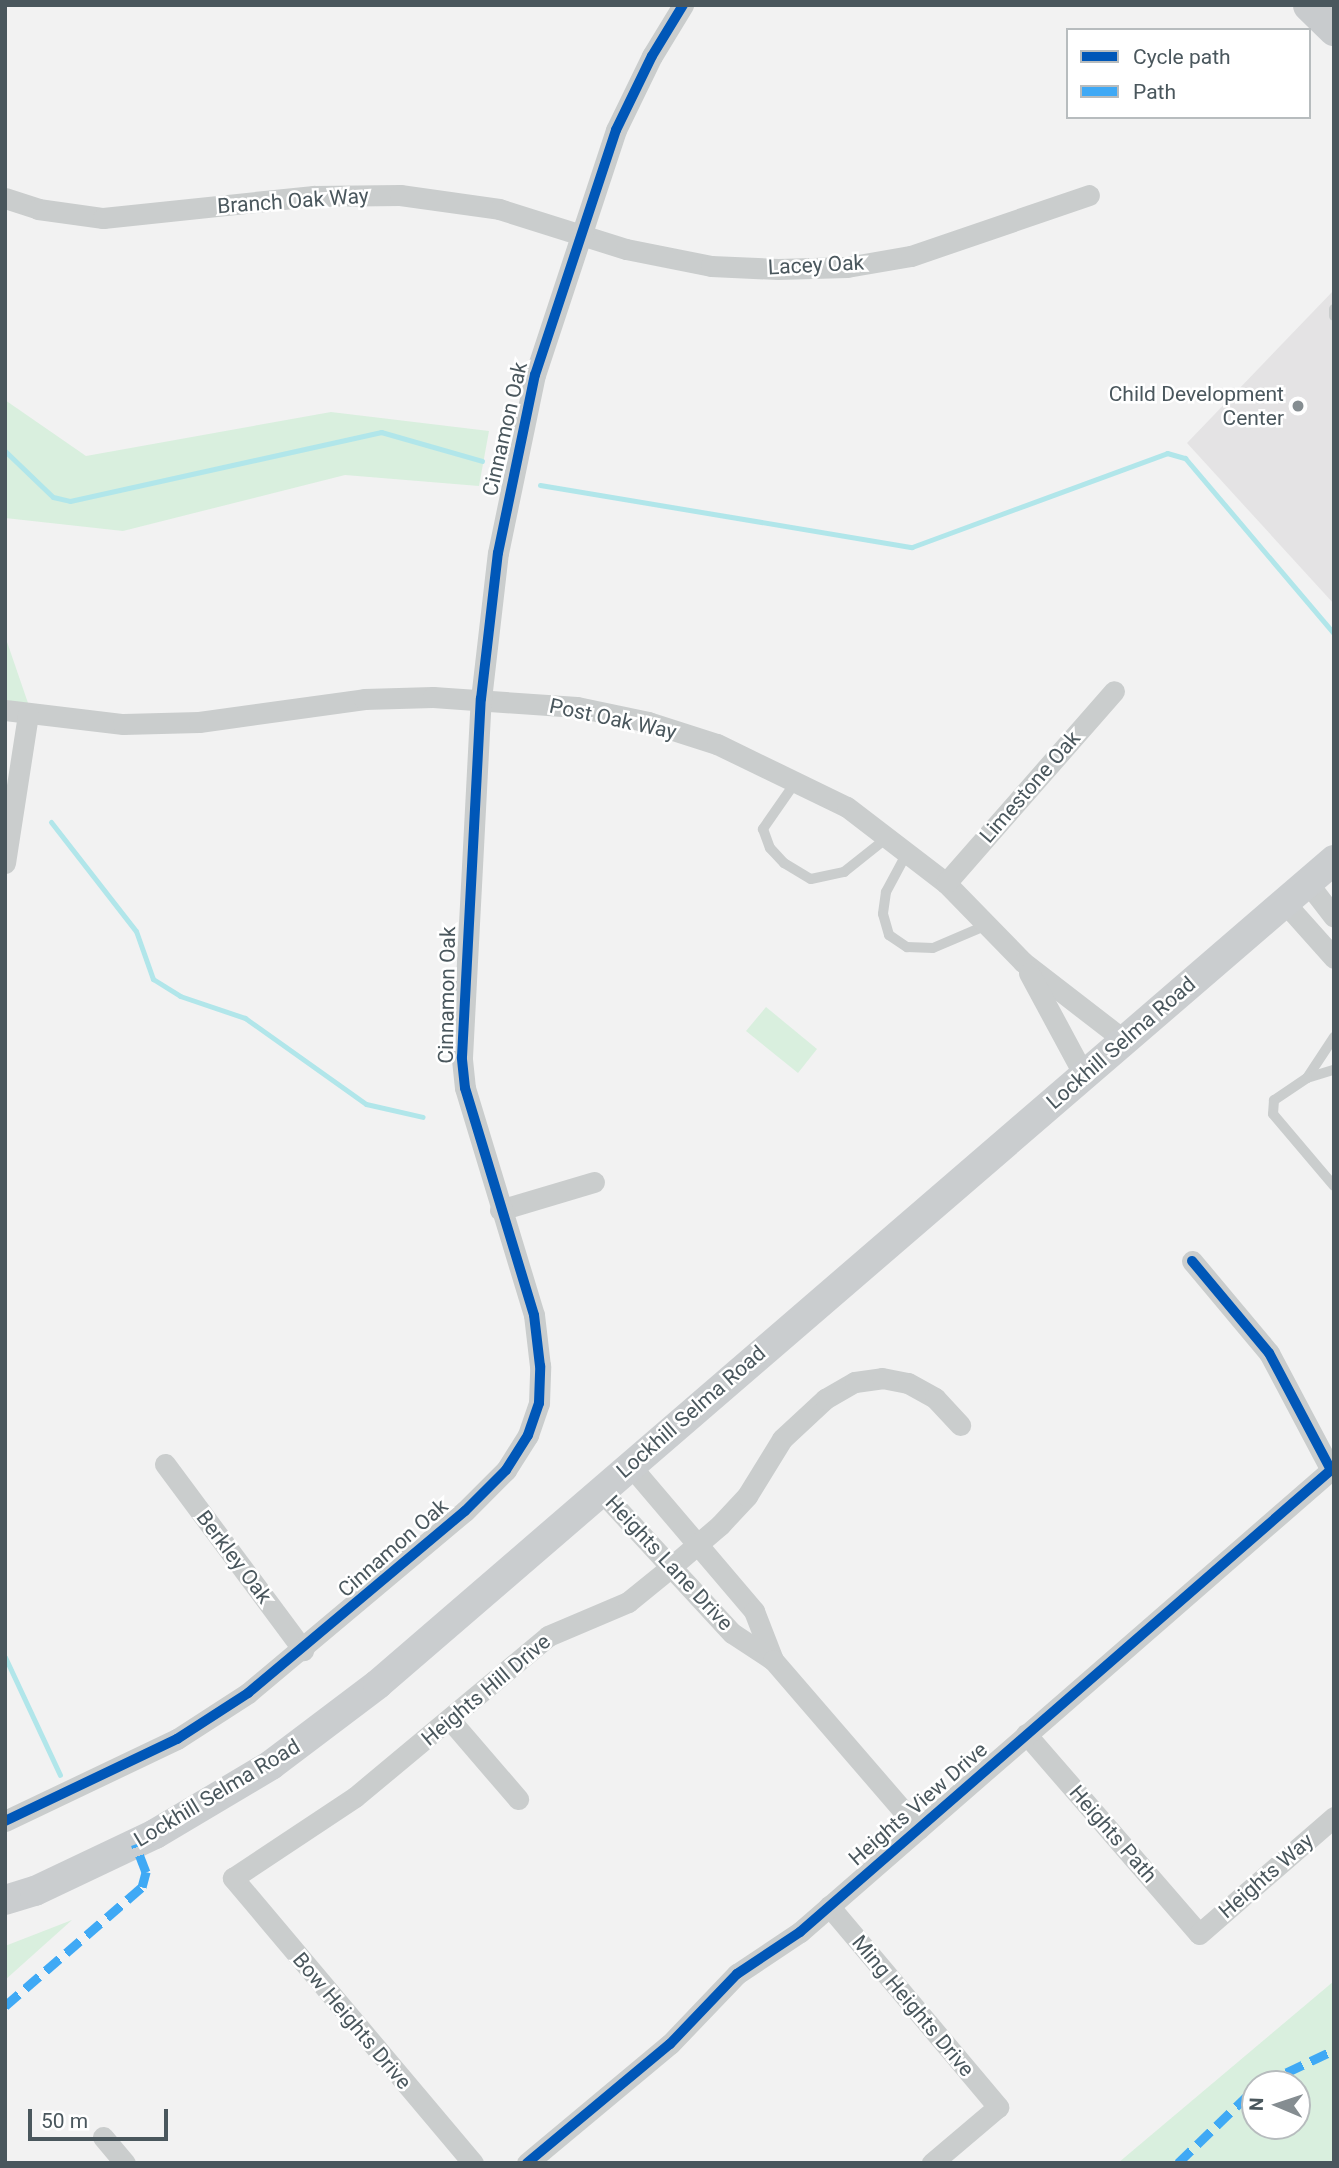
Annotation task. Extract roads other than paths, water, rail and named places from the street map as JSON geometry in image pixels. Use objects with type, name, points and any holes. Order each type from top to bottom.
[{"type":"main road","points":[[1309,5],[1334,29]]},
{"type":"main road","name":"Lockhill Selma Road","points":[[5,1900],[35,1891],[155,1834],[271,1765],[378,1684],[629,1464],[1334,860]]},
{"type":"street","name":"Cinnamon Oak","points":[[5,1821],[177,1739],[303,1650],[465,1511],[506,1470],[528,1435],[539,1403],[540,1366],[534,1315],[465,1088],[462,1057],[481,699],[498,553],[535,375],[579,233],[616,130],[652,56],[683,5]]},
{"type":"street","name":"Branch Oak Way","points":[[5,198],[38,209],[103,218],[314,196],[400,195],[499,209],[579,233]]},
{"type":"street","name":"Lacey Oak","points":[[579,233],[626,249],[711,266],[847,267],[911,256],[1089,195]]},
{"type":"street","name":"Limestone Oak","points":[[946,883],[1114,691]]},
{"type":"street","name":"Post Oak Way","points":[[5,710],[29,715],[123,724],[199,722],[364,699],[481,699],[577,707],[648,722],[718,744],[797,780],[847,807],[908,851],[946,883],[1023,962],[1124,1040]]},
{"type":"street","points":[[5,863],[29,715]]},
{"type":"street","points":[[1307,882],[1334,917]]},
{"type":"street","points":[[1284,902],[1334,958]]},
{"type":"street","name":"Post Oak Way","points":[[1023,962],[1084,1074]]},
{"type":"street","points":[[500,1210],[594,1182]]},
{"type":"street","name":"Heights View Drive","points":[[527,2163],[670,2044],[737,1974],[829,1906],[1331,1470],[1269,1353],[1192,1261]]},
{"type":"street","name":"Heights Hill Drive","points":[[233,1878],[355,1797],[451,1721],[548,1636],[628,1602],[698,1546],[747,1496],[802,1417],[855,1382],[882,1378],[908,1383],[935,1398],[960,1425]]},
{"type":"street","name":"Berkley Oak","points":[[165,1464],[303,1650]]},
{"type":"street","name":"Heights Lane Drive","points":[[629,1464],[754,1611],[773,1660]]},
{"type":"street","name":"Heights Lane Drive","points":[[600,1490],[732,1633],[773,1660],[919,1829]]},
{"type":"street","points":[[451,1721],[519,1799]]},
{"type":"street","name":"Heights Path","points":[[1026,1734],[1199,1934]]},
{"type":"street","name":"Heights Way","points":[[1199,1934],[1334,1817]]},
{"type":"street","name":"Bow Heights Drive","points":[[233,1878],[473,2163]]},
{"type":"street","name":"Ming Heights Drive","points":[[829,1906],[998,2107],[932,2163]]},
{"type":"street","points":[[103,2137],[125,2163]]},
{"type":"lane","points":[[1334,309],[1334,316]]},
{"type":"lane","points":[[797,780],[763,829],[771,848],[785,863],[811,879],[844,872],[888,837]]},
{"type":"lane","points":[[908,851],[887,892],[883,914],[889,935],[906,947],[933,948],[986,925]]},
{"type":"lane","points":[[1334,1037],[1307,1078],[1271,1107],[1334,1186]]},
{"type":"lane","points":[[1307,1078],[1334,1070]]},
{"type":"waterway","points":[[5,451],[53,497],[70,501],[381,432],[482,461]]},
{"type":"waterway","points":[[540,485],[912,547],[1167,453],[1185,458],[1334,634]]},
{"type":"waterway","points":[[51,822],[136,931],[153,979],[180,996],[245,1018],[366,1104],[423,1117]]},
{"type":"waterway","points":[[5,1657],[60,1775]]},
{"type":"place","name":"Child Development Center","points":[[1298,406]]}]
